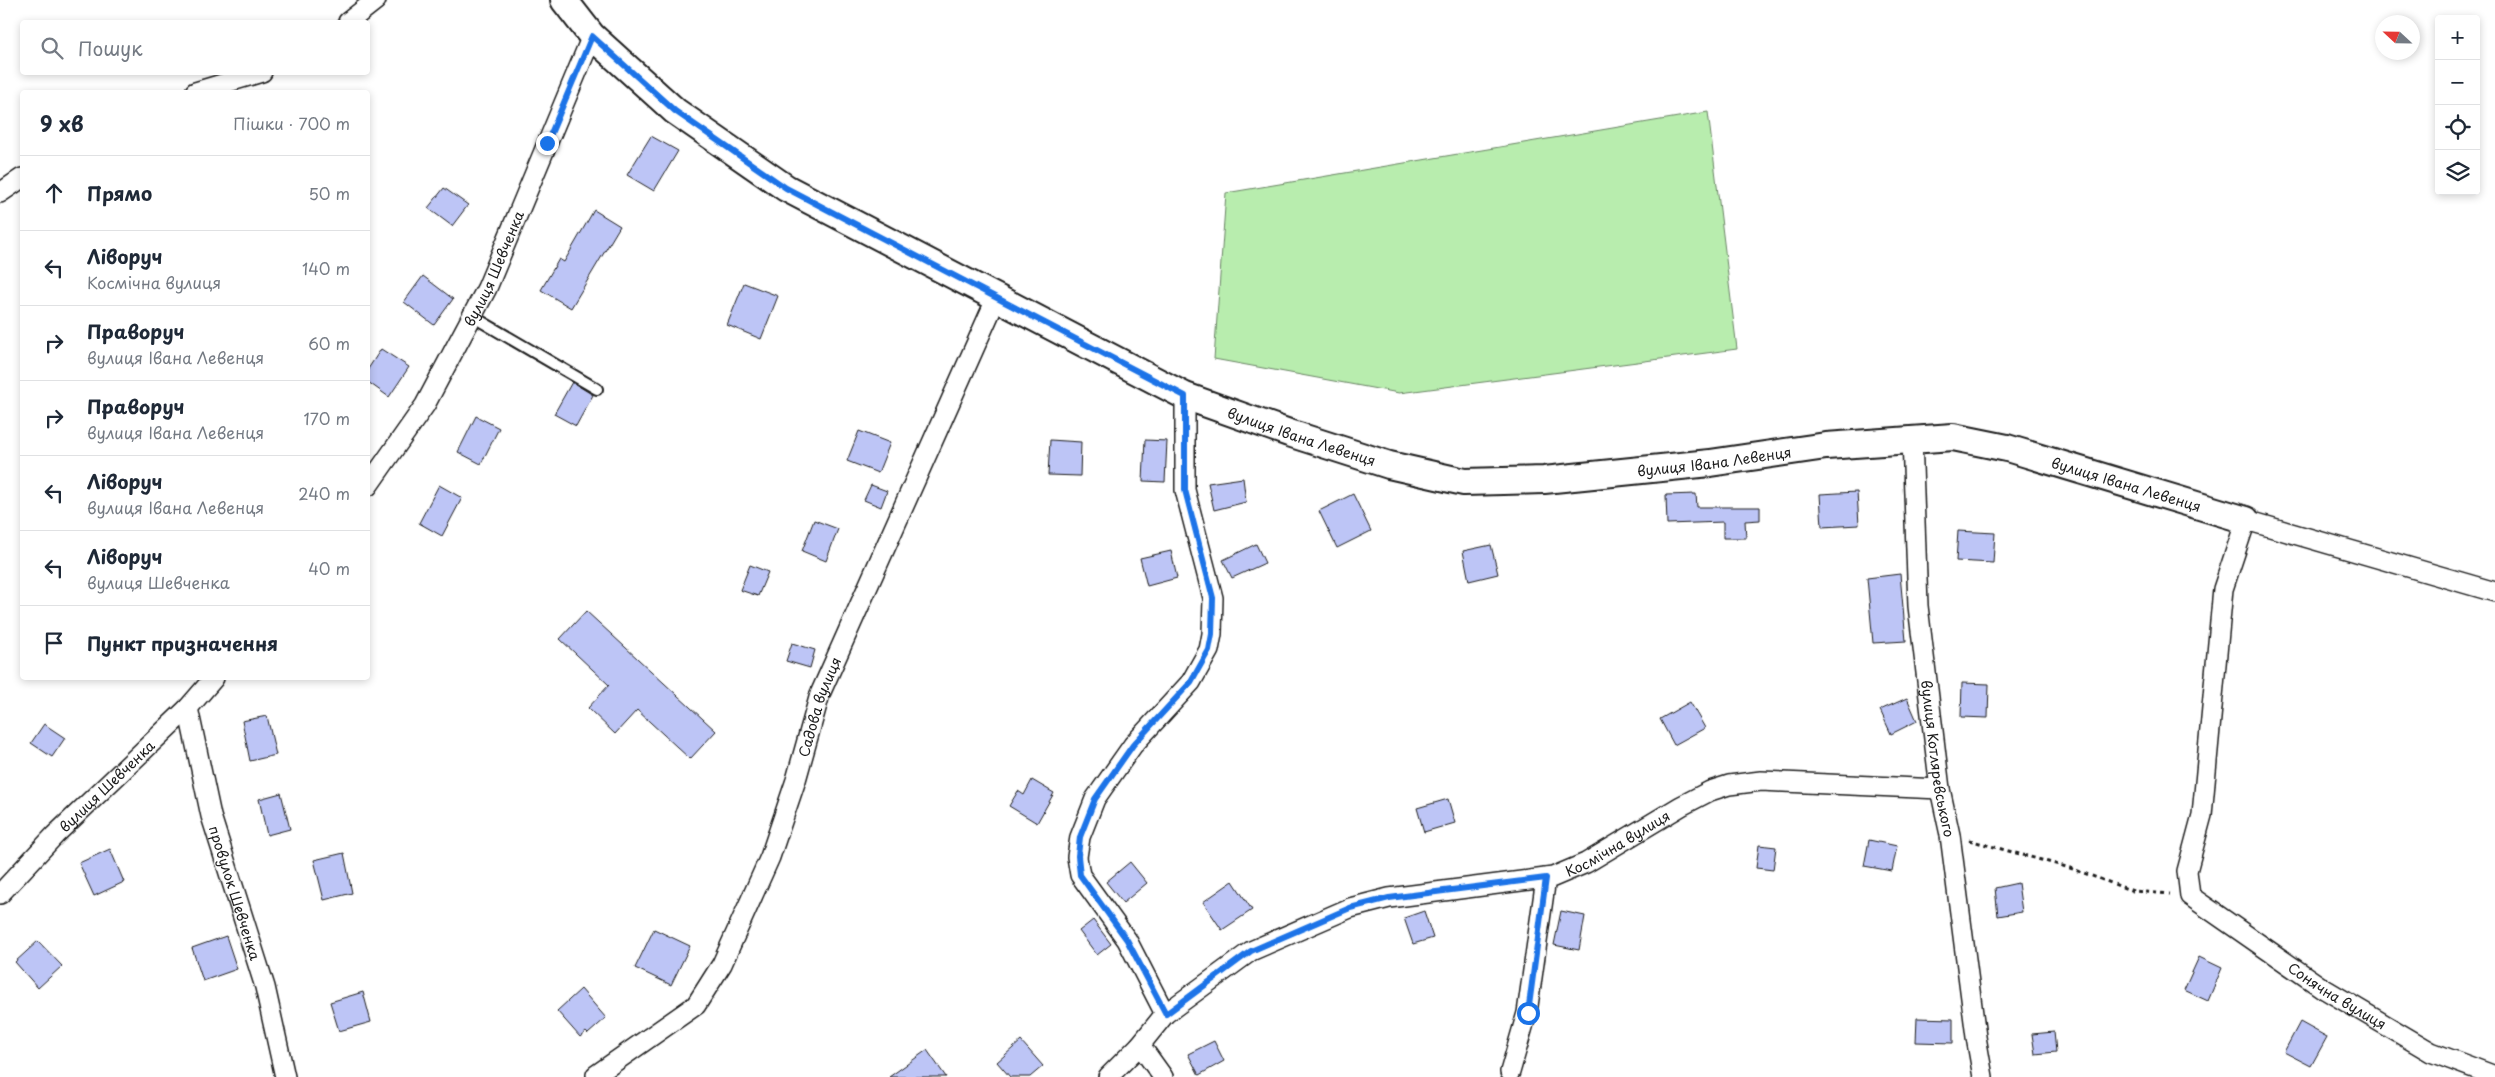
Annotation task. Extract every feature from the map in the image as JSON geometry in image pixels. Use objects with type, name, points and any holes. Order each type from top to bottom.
[{"type":"street","points":[[351,20],[376,0]]},
{"type":"street","name":"вулиця Івана Левенця","points":[[564,0],[592,36],[675,111],[786,188],[1185,396],[1289,433],[1389,464],[1464,482],[1544,480],[1710,463],[1826,446],[1912,438],[1953,437],[2007,448],[2246,520]]},
{"type":"street","name":"вулиця Шевченка","points":[[370,483],[425,405],[487,288],[592,36]]},
{"type":"street","points":[[202,90],[252,75]]},
{"type":"street","points":[[0,193],[20,179]]},
{"type":"street","name":"Садова вулиця","points":[[596,1075],[696,1005],[722,964],[770,857],[796,780],[820,694],[997,297]]},
{"type":"street","points":[[1166,1014],[1127,940],[1080,875],[1078,856],[1080,837],[1095,799],[1133,745],[1191,682],[1209,650],[1212,634],[1213,598],[1185,490],[1185,396]]},
{"type":"street","name":"вулиця Котляревського","points":[[1912,438],[1918,606],[1940,789],[1950,835],[1976,1037],[1983,1077]]},
{"type":"street","points":[[2190,896],[2186,870],[2202,815],[2223,590],[2246,520],[2495,592]]},
{"type":"street","name":"вулиця Шевченка","points":[[0,894],[55,835],[188,708],[212,680]]},
{"type":"street","name":"провулок Шевченка","points":[[188,708],[211,816],[265,987],[285,1077]]},
{"type":"street","name":"Космічна вулиця","points":[[1108,1077],[1140,1045],[1166,1014],[1251,951],[1350,908],[1389,898],[1553,877],[1586,863],[1681,806],[1710,791],[1729,785],[1761,781],[1940,789]]},
{"type":"street","points":[[1510,1072],[1528,1013],[1546,878]]},
{"type":"street","name":"Сонячна вулиця","points":[[2190,896],[2321,987],[2431,1052],[2495,1076]]},
{"type":"street","points":[[1140,1045],[1162,1077]]},
{"type":"lane","points":[[472,316],[597,389]]},
{"type":"path","points":[[1950,835],[2070,868],[2133,890],[2190,896]]},
{"type":"green space","points":[[1708,112],[1737,349],[1399,393],[1214,359],[1226,193]]},
{"type":"building","points":[[651,136],[678,151],[654,191],[627,175]]},
{"type":"building","points":[[444,188],[468,205],[452,226],[428,208]]},
{"type":"building","points":[[594,210],[620,226],[571,308],[541,290],[559,259],[564,262]]},
{"type":"building","points":[[423,276],[453,299],[434,325],[404,302]]},
{"type":"building","points":[[744,283],[778,296],[761,339],[727,325]]},
{"type":"building","points":[[381,349],[409,367],[389,397],[370,383],[370,366]]},
{"type":"building","points":[[572,382],[593,395],[576,426],[554,414]]},
{"type":"building","points":[[476,416],[499,428],[481,464],[458,452]]},
{"type":"building","points":[[859,431],[890,443],[878,473],[847,461]]},
{"type":"building","points":[[1050,440],[1081,442],[1080,476],[1048,475]]},
{"type":"building","points":[[1145,440],[1167,441],[1165,482],[1143,481]]},
{"type":"building","points":[[1243,478],[1246,502],[1214,510],[1208,483]]},
{"type":"building","points":[[439,485],[462,498],[442,536],[419,523]]},
{"type":"building","points":[[871,485],[887,491],[881,507],[864,500]]},
{"type":"building","points":[[1857,492],[1859,525],[1822,527],[1820,494]]},
{"type":"building","points":[[1353,494],[1371,531],[1337,548],[1319,511]]},
{"type":"building","points":[[1696,494],[1697,507],[1760,507],[1760,520],[1745,521],[1746,538],[1723,538],[1723,522],[1667,524],[1666,495]]},
{"type":"building","points":[[814,520],[838,529],[826,561],[802,551]]},
{"type":"building","points":[[1958,531],[1995,533],[1993,563],[1956,561]]},
{"type":"building","points":[[1256,544],[1265,563],[1232,578],[1223,560]]},
{"type":"building","points":[[1491,545],[1498,574],[1469,581],[1463,551]]},
{"type":"building","points":[[1171,551],[1177,578],[1147,586],[1140,558]]},
{"type":"building","points":[[750,565],[768,572],[758,596],[740,590]]},
{"type":"building","points":[[1900,574],[1906,641],[1873,643],[1867,578]]},
{"type":"building","points":[[586,611],[716,731],[690,759],[637,710],[615,734],[588,708],[609,685],[560,639]]},
{"type":"building","points":[[792,643],[815,650],[810,668],[786,661]]},
{"type":"building","points":[[1962,683],[1989,684],[1988,718],[1961,717]]},
{"type":"building","points":[[1907,698],[1917,721],[1891,734],[1880,710]]},
{"type":"building","points":[[1690,702],[1705,728],[1674,745],[1660,719]]},
{"type":"building","points":[[267,716],[276,755],[250,761],[242,721]]},
{"type":"building","points":[[44,724],[65,738],[52,757],[31,743]]},
{"type":"building","points":[[1032,780],[1054,793],[1037,823],[1009,806],[1018,791],[1024,795]]},
{"type":"building","points":[[281,793],[290,829],[267,835],[259,799]]},
{"type":"building","points":[[1448,799],[1455,823],[1424,832],[1417,808]]},
{"type":"building","points":[[1869,840],[1897,846],[1892,871],[1864,866]]},
{"type":"building","points":[[1759,845],[1776,847],[1773,870],[1756,868]]},
{"type":"building","points":[[110,849],[124,882],[94,896],[79,863]]},
{"type":"building","points":[[344,853],[352,893],[324,900],[314,860]]},
{"type":"building","points":[[1130,862],[1147,883],[1123,903],[1106,882]]},
{"type":"building","points":[[1233,881],[1252,910],[1222,930],[1203,902]]},
{"type":"building","points":[[2018,883],[2022,912],[1998,916],[1995,888]]},
{"type":"building","points":[[1424,911],[1433,938],[1413,944],[1404,918]]},
{"type":"building","points":[[1561,911],[1585,916],[1579,950],[1554,945]]},
{"type":"building","points":[[1093,920],[1111,944],[1097,955],[1079,931]]},
{"type":"building","points":[[654,929],[690,946],[671,985],[635,968]]},
{"type":"building","points":[[226,936],[237,969],[203,981],[192,948]]},
{"type":"building","points":[[38,941],[62,966],[38,988],[15,962]]},
{"type":"building","points":[[2199,957],[2222,968],[2208,1001],[2184,990]]},
{"type":"building","points":[[581,989],[606,1018],[588,1034],[586,1032],[580,1037],[557,1011]]},
{"type":"building","points":[[363,992],[371,1022],[339,1031],[330,1002]]},
{"type":"building","points":[[1917,1018],[1953,1019],[1953,1043],[1916,1042]]},
{"type":"building","points":[[2300,1022],[2327,1037],[2311,1066],[2284,1052]]},
{"type":"building","points":[[2054,1032],[2056,1052],[2035,1054],[2032,1034]]},
{"type":"building","points":[[1021,1041],[1043,1066],[1030,1077],[1010,1077],[997,1062]]},
{"type":"building","points":[[1214,1041],[1224,1061],[1199,1075],[1188,1054]]},
{"type":"building","points":[[927,1050],[946,1077],[889,1077]]},
{"type":"route","points":[[547,143],[592,36],[675,111],[786,188],[1185,396],[1185,490],[1213,598],[1212,634],[1209,650],[1201,668],[1191,682],[1133,745],[1095,799],[1080,837],[1078,856],[1080,875],[1127,940],[1166,1014],[1251,951],[1350,908],[1389,898],[1546,878],[1528,1013]]}]
